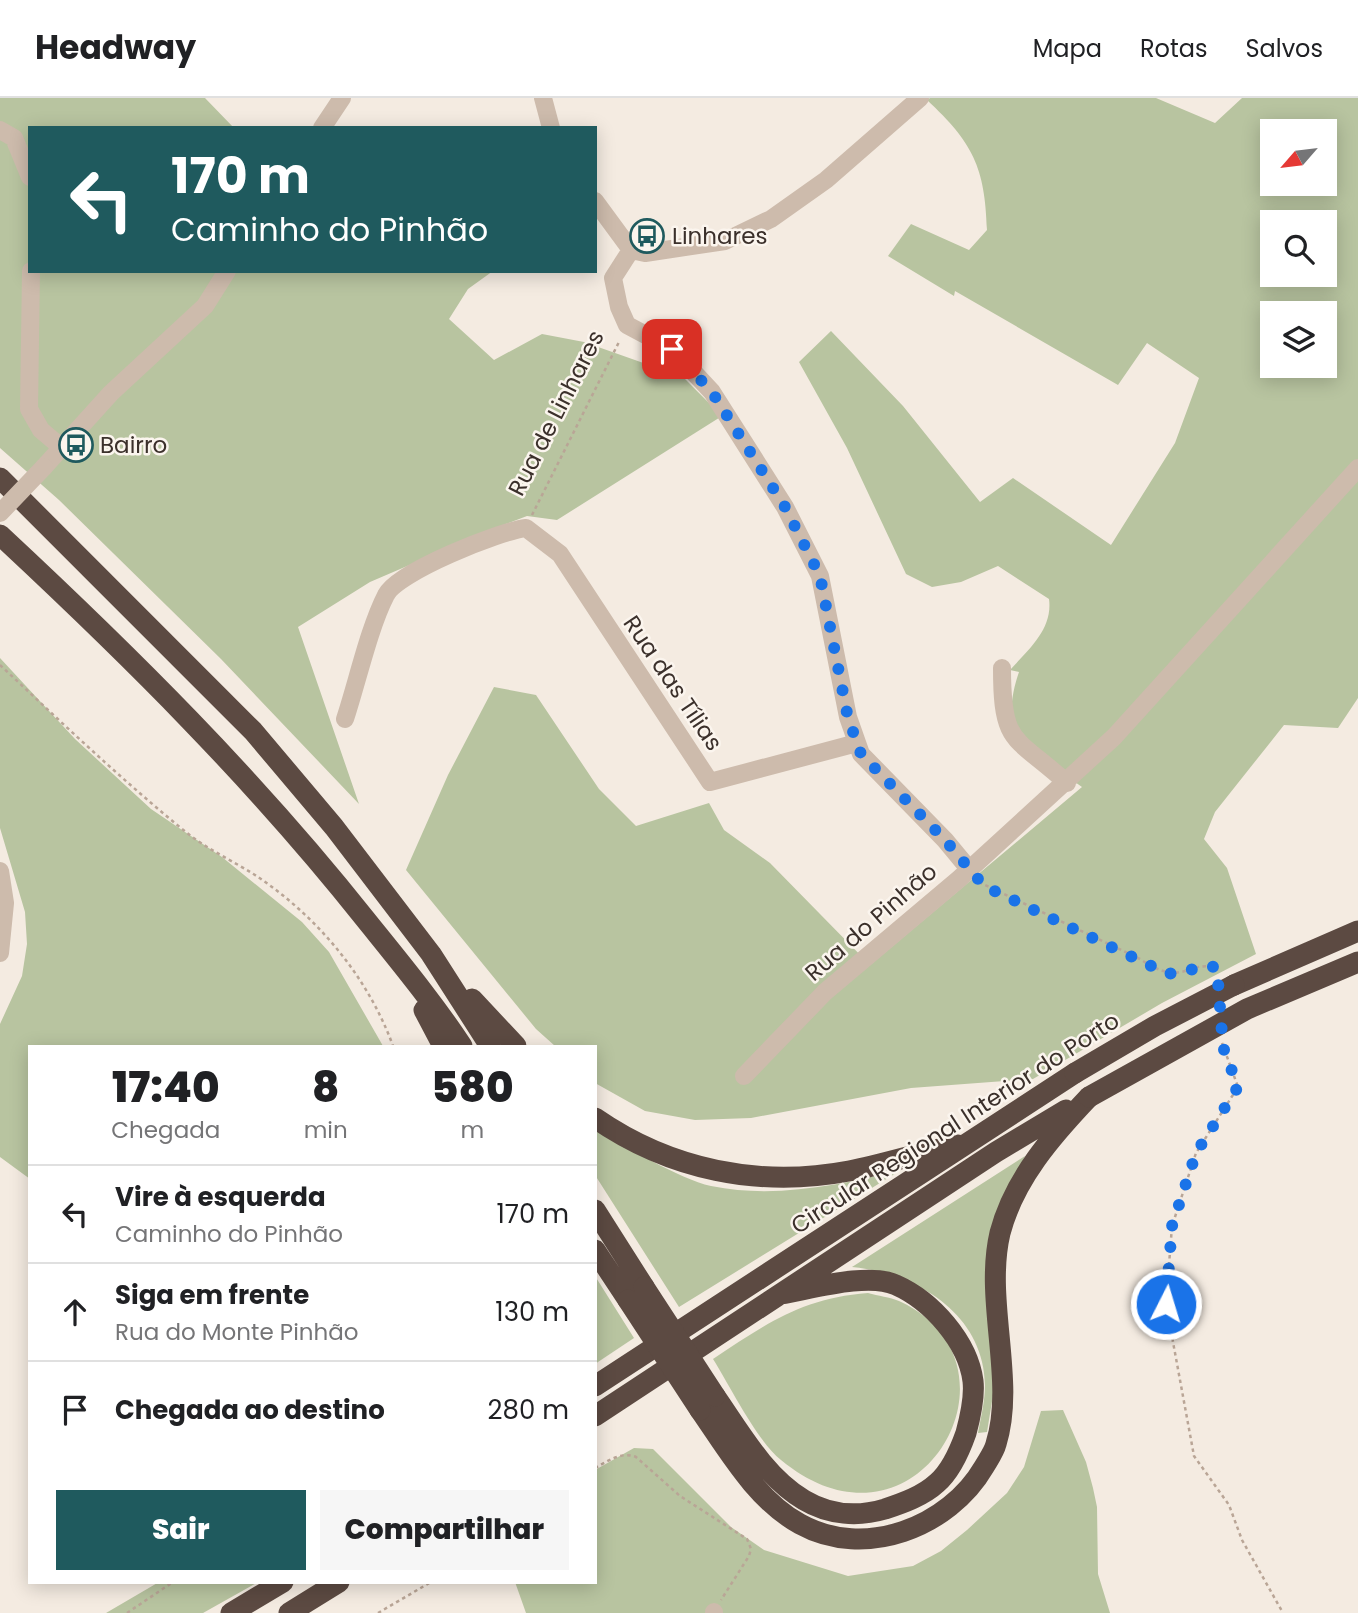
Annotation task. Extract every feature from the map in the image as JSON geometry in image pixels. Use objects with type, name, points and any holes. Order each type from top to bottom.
[{"type":"highway","points":[[0,478],[253,731],[334,827],[431,954],[489,1045]]},
{"type":"highway","points":[[0,535],[78,607],[225,754],[314,855],[399,961],[461,1045]]},
{"type":"highway","name":"Circular Regional Interior do Porto","points":[[597,1385],[1075,1073],[1155,1026],[1234,985],[1358,931]]},
{"type":"highway","points":[[431,954],[515,1045]]},
{"type":"highway","points":[[399,961],[442,1045]]},
{"type":"highway","name":"Circular Regional Interior do Porto","points":[[597,1415],[996,1152],[1247,1009],[1358,962]]},
{"type":"highway","points":[[597,1214],[636,1294],[707,1403],[761,1493],[800,1524],[835,1536],[878,1538],[913,1529],[936,1519],[971,1489],[996,1445],[1002,1390],[995,1266],[1000,1234],[1010,1202],[1049,1139],[1089,1097]]},
{"type":"highway","points":[[597,1119],[654,1151],[710,1171],[755,1177],[804,1177],[848,1171],[967,1143]]},
{"type":"highway","points":[[597,1252],[636,1294]]},
{"type":"highway","points":[[707,1403],[767,1468],[803,1500],[838,1514],[873,1513],[908,1502],[938,1483],[960,1451],[971,1417],[973,1381],[964,1355],[948,1327],[922,1301],[894,1284],[860,1281],[781,1294]]},
{"type":"highway","points":[[231,1613],[280,1584]]},
{"type":"highway","points":[[289,1613],[336,1584]]},
{"type":"street","points":[[322,126],[342,98]]},
{"type":"street","points":[[542,98],[550,126]]},
{"type":"street","points":[[597,204],[631,250],[645,253],[725,241],[771,219],[826,180],[920,98]]},
{"type":"street","points":[[0,130],[15,138],[28,172]]},
{"type":"street","points":[[631,250],[613,278],[619,307],[627,325],[672,349],[712,392],[785,507],[820,576],[848,718],[861,754],[945,840],[969,869]]},
{"type":"street","points":[[31,273],[29,409],[41,430],[61,447]]},
{"type":"street","points":[[0,513],[111,393],[205,306],[226,273]]},
{"type":"street","name":"Rua do Pinhão","points":[[744,1076],[825,992],[1067,783],[1114,737],[1358,468]]},
{"type":"street","name":"Rua de Linhares","points":[[345,719],[386,593],[407,577],[487,538],[526,528]]},
{"type":"street","name":"Rua das Tílias","points":[[526,528],[560,554],[710,782],[857,743]]},
{"type":"street","points":[[1002,668],[1002,711],[1010,733],[1025,751],[1038,757],[1067,783]]},
{"type":"street","points":[[0,870],[0,953]]},
{"type":"path","name":"Rua de Linhares","points":[[526,528],[627,325]]},
{"type":"path","points":[[0,665],[190,835],[257,876],[293,903],[337,945],[385,1022],[393,1045]]},
{"type":"path","points":[[969,869],[984,886],[1140,959],[1155,969],[1168,974],[1180,974],[1211,966],[1217,968],[1218,981]]},
{"type":"path","points":[[1222,1034],[1223,1047],[1238,1087],[1196,1153],[1172,1226],[1166,1304],[1194,1455],[1229,1504],[1242,1540],[1283,1613]]},
{"type":"path","points":[[597,1467],[619,1456],[629,1454],[636,1457],[680,1496],[747,1539],[751,1549],[749,1556],[714,1612]]},
{"type":"path","points":[[127,1613],[170,1584]]},
{"type":"path","points":[[378,1613],[428,1584]]},
{"type":"green space","points":[[0,98],[205,98],[232,126],[28,126],[28,273],[490,273],[468,289],[449,319],[494,360],[542,334],[584,342],[683,377],[722,416],[557,520],[527,516],[498,527],[370,582],[298,627],[359,804],[221,659],[59,500],[0,448]]},
{"type":"green space","points":[[1156,98],[1215,123],[1242,98],[1358,98],[1358,698],[1338,728],[1284,725],[1215,812],[1204,839],[1227,868],[1256,954],[1162,1003],[1033,1079],[911,1088],[751,1118],[695,1120],[645,1111],[597,1084],[597,1045],[554,1045],[536,1029],[406,870],[448,775],[494,687],[536,695],[599,789],[636,826],[709,803],[724,830],[770,863],[870,965],[1082,787],[1044,760],[1019,735],[1012,721],[1012,699],[1019,672],[1010,670],[1043,629],[1049,610],[1049,599],[998,566],[961,582],[932,587],[906,574],[847,448],[799,362],[831,331],[903,406],[980,502],[1013,478],[1111,545],[1175,443],[1199,378],[1147,343],[1118,385],[955,291],[954,296],[888,256],[911,224],[969,250],[987,230],[979,173],[966,143],[927,100]]},
{"type":"green space","points":[[0,658],[75,739],[151,809],[222,857],[302,922],[329,952],[382,1045],[28,1045],[28,1178],[0,1157],[0,1024],[22,976],[27,944],[25,912],[0,828]]},
{"type":"green space","points":[[597,1130],[684,1177],[735,1190],[783,1191],[854,1181],[901,1170],[679,1307],[597,1178]]},
{"type":"green space","points":[[1025,1156],[1005,1200],[994,1389],[987,1432],[978,1433],[985,1391],[982,1360],[973,1337],[959,1318],[942,1301],[922,1288],[876,1271],[852,1267]]},
{"type":"green space","points":[[597,1279],[634,1338],[597,1363]]},
{"type":"green space","points":[[868,1293],[899,1301],[939,1330],[958,1368],[958,1408],[943,1446],[915,1476],[876,1492],[831,1488],[781,1460],[753,1427],[713,1359],[768,1324],[804,1307],[823,1300]]},
{"type":"green space","points":[[1063,1410],[1086,1462],[1097,1507],[1098,1574],[1110,1613],[526,1613],[516,1584],[597,1584],[597,1469],[634,1448],[653,1449],[731,1527],[764,1550],[848,1576],[913,1566],[941,1551],[967,1530],[1007,1493],[1024,1467],[1041,1411]]},
{"type":"green space","points":[[156,1584],[254,1584],[203,1613],[106,1613]]},
{"type":"place","name":"Linhares","points":[[647,236]]},
{"type":"place","name":"Bairro","points":[[76,445]]},
{"type":"route","points":[[672,349],[712,392],[785,507],[820,576],[848,718],[861,754],[945,840],[984,886],[1168,974],[1180,974],[1211,966],[1217,968],[1223,1047],[1238,1087],[1196,1153],[1172,1226],[1166,1304]]}]
